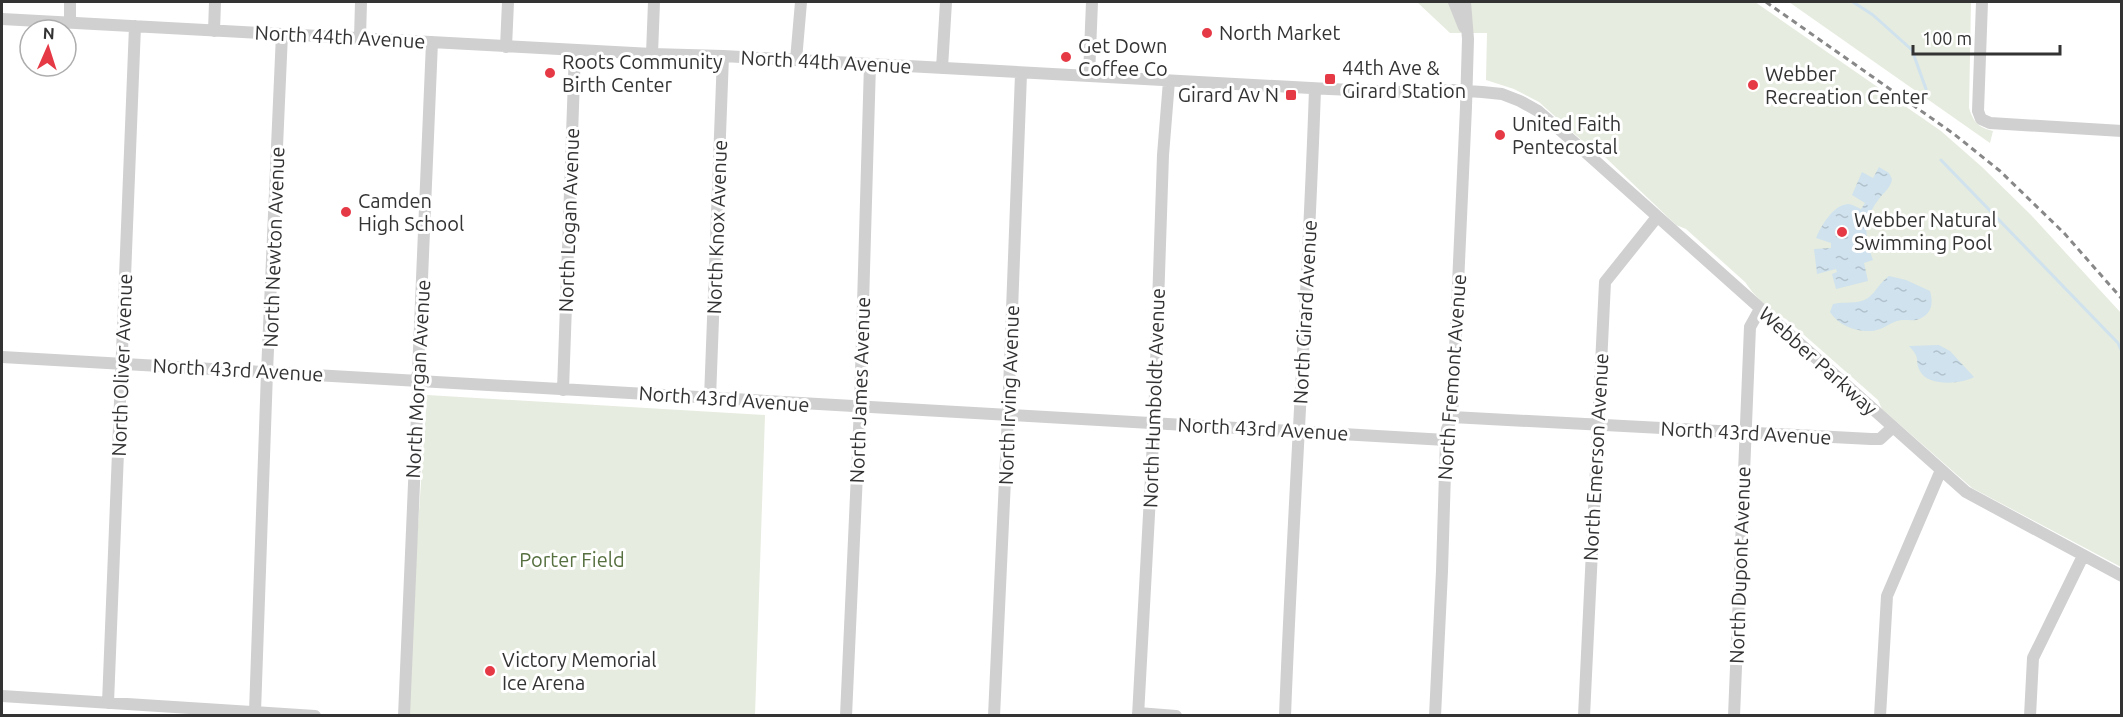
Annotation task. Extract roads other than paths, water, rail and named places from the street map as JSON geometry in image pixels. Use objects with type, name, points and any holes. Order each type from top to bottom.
[{"type":"street","points":[[69,18],[70,2]]},
{"type":"street","points":[[214,31],[215,2]]},
{"type":"street","points":[[360,38],[361,2]]},
{"type":"street","points":[[506,46],[508,2]]},
{"type":"street","points":[[652,54],[654,2]]},
{"type":"street","points":[[796,60],[801,2]]},
{"type":"street","points":[[942,68],[946,2]]},
{"type":"street","points":[[1089,76],[1092,2]]},
{"type":"street","name":"North Fremont Avenue","points":[[1435,716],[1446,440],[1447,429],[1452,417],[1467,91],[1468,39],[1458,2]]},
{"type":"street","points":[[1982,2],[1978,111],[1981,119],[1990,123],[2121,130]]},
{"type":"street","name":"North 44th Avenue","points":[[2,19],[18,20]]},
{"type":"street","name":"North 44th Avenue","points":[[78,23],[1315,89],[1401,92],[1467,91],[1502,94],[1538,111]]},
{"type":"street","name":"North Oliver Avenue","points":[[108,703],[135,26]]},
{"type":"street","name":"North Newton Avenue","points":[[255,712],[282,34]]},
{"type":"street","name":"North Morgan Avenue","points":[[405,716],[418,391],[416,381],[419,361],[432,42]]},
{"type":"street","name":"North Logan Avenue","points":[[563,390],[575,50]]},
{"type":"street","name":"North Knox Avenue","points":[[710,398],[723,56]]},
{"type":"street","name":"North James Avenue","points":[[846,716],[860,407],[870,64]]},
{"type":"street","name":"North Irving Avenue","points":[[994,716],[1021,74]]},
{"type":"street","name":"North Humboldt Avenue","points":[[1138,714],[1154,423],[1163,155],[1169,81]]},
{"type":"street","name":"North Girard Avenue","points":[[1285,716],[1315,89]]},
{"type":"street","name":"Webber Parkway","points":[[1538,111],[1966,492],[2121,576]]},
{"type":"street","name":"North Emerson Avenue","points":[[1584,716],[1605,282],[1657,217]]},
{"type":"street","name":"North Dupont Avenue","points":[[1734,716],[1750,327],[1760,309]]},
{"type":"street","name":"North 43rd Avenue","points":[[2,357],[1446,440]]},
{"type":"street","name":"North 43rd Avenue","points":[[1452,417],[1871,439],[1880,439],[1892,428]]},
{"type":"street","points":[[1880,716],[1887,596],[1941,470]]},
{"type":"street","points":[[2030,716],[2034,658],[2050,619],[2083,556]]},
{"type":"street","points":[[2,696],[315,716]]},
{"type":"street","points":[[1138,714],[1176,716]]},
{"type":"water","name":"Webber Natural Swimming Pool","points":[[1879,167],[1889,173],[1892,179],[1890,186],[1876,203],[1868,219],[1866,234],[1873,260],[1864,263],[1868,281],[1836,289],[1832,274],[1837,272],[1836,269],[1817,274],[1814,249],[1831,248],[1831,243],[1816,238],[1824,222],[1837,208],[1848,204],[1861,209],[1865,203],[1852,195],[1862,172],[1873,178]]},
{"type":"water","points":[[1889,276],[1906,280],[1930,291],[1932,301],[1925,316],[1916,320],[1897,321],[1874,331],[1853,329],[1833,317],[1830,312],[1833,304],[1868,298]]},
{"type":"water","points":[[1939,345],[1950,351],[1974,377],[1946,383],[1930,380],[1924,376],[1918,367],[1917,357],[1909,346]]},
{"type":"waterway","points":[[1853,2],[1873,15],[1912,50],[1926,89]]},
{"type":"waterway","points":[[1941,160],[2118,343],[2122,352]]},
{"type":"railway","points":[[1766,2],[1954,134],[2000,171],[2064,233],[2122,299]]},
{"type":"place","name":"North Market","points":[[1207,33]]},
{"type":"place","name":"Get Down Coffee Co","points":[[1066,57]]},
{"type":"place","name":"Roots Community Birth Center","points":[[550,73]]},
{"type":"place","name":"44th Ave & Girard Station","points":[[1330,79]]},
{"type":"place","name":"Webber Recreation Center","points":[[1753,85]]},
{"type":"place","name":"Girard Av N","points":[[1291,95]]},
{"type":"place","name":"United Faith Pentecostal","points":[[1500,135]]},
{"type":"place","name":"Camden High School","points":[[346,212]]},
{"type":"place","name":"Webber Natural Swimming Pool","points":[[1842,232]]},
{"type":"place","name":"Victory Memorial Ice Arena","points":[[490,671]]},
{"type":"park label","name":"Porter Field","points":[[572,560]]}]
